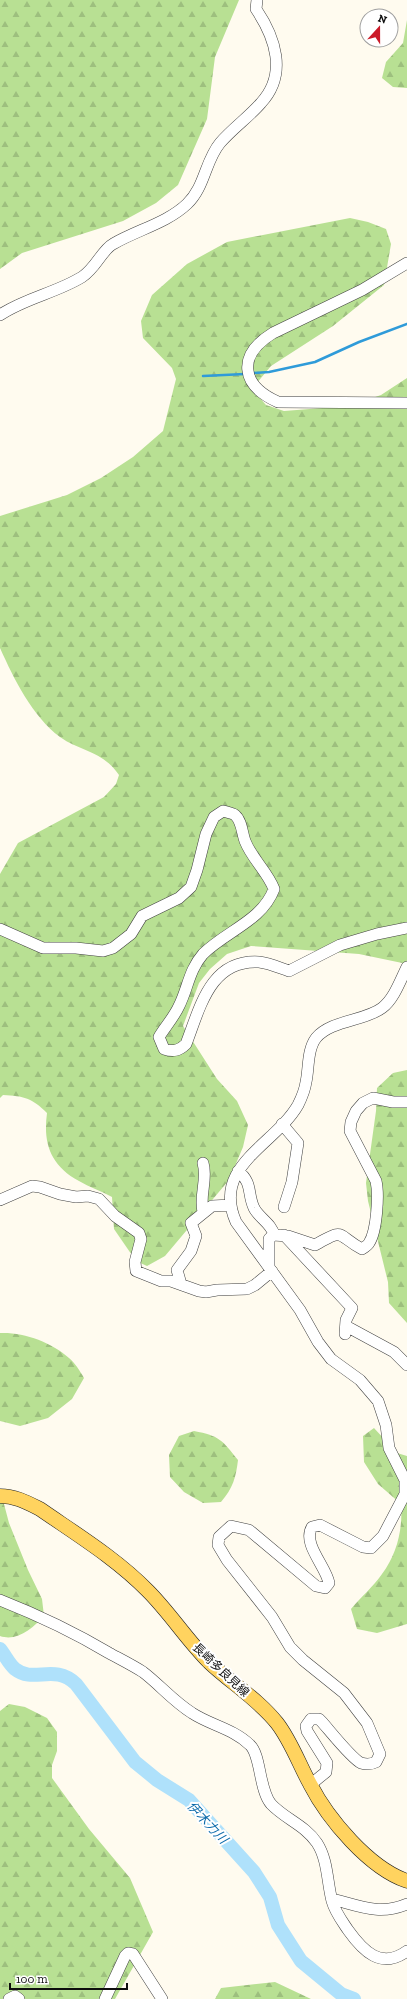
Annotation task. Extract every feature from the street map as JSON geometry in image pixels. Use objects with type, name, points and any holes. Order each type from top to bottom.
[{"type":"main road","name":"長崎多良見線","points":[[0,1496],[8,1496],[23,1500],[40,1509],[139,1581],[176,1621],[208,1661],[264,1709],[277,1723],[310,1785],[326,1811],[356,1845],[377,1864],[398,1878],[407,1881]]},
{"type":"street","points":[[0,315],[12,307],[82,277],[94,268],[111,245],[174,214],[187,204],[197,192],[216,149],[240,122],[269,94],[276,76],[274,42],[267,26],[256,9],[257,0]]},
{"type":"street","points":[[407,263],[362,290],[273,333],[260,341],[248,359],[248,367],[250,379],[255,387],[263,395],[278,402],[407,403]]},
{"type":"street","points":[[0,929],[43,948],[76,948],[103,951],[113,948],[122,943],[131,934],[142,916],[179,898],[191,888],[206,834],[214,817],[223,811],[235,815],[242,826],[245,841],[254,858],[269,877],[274,889],[265,907],[203,954],[194,966],[179,1007],[159,1037],[164,1049],[171,1052],[181,1049],[186,1044],[207,991],[220,974],[235,966],[247,962],[261,962],[289,971],[340,944],[407,928]]},
{"type":"street","points":[[310,1785],[326,1772],[327,1763],[307,1731],[306,1726],[311,1719],[319,1719],[354,1758],[361,1763],[371,1764],[376,1762],[380,1754],[367,1723],[344,1693],[290,1647],[272,1618],[227,1560],[218,1545],[219,1538],[231,1526],[249,1530],[316,1586],[325,1588],[329,1583],[328,1574],[310,1543],[309,1532],[312,1527],[320,1525],[338,1532],[363,1547],[371,1548],[383,1536],[397,1511],[405,1494],[405,1480],[389,1448],[386,1425],[378,1401],[369,1388],[331,1359],[318,1342],[300,1310],[236,1222],[231,1205],[230,1191],[238,1172],[298,1105],[306,1083],[309,1057],[315,1039],[328,1029],[381,1009],[391,998],[407,968]]},
{"type":"street","points":[[0,1200],[32,1186],[40,1187],[60,1194],[76,1197],[88,1196],[99,1199],[115,1216],[139,1233],[141,1239],[135,1262],[136,1271],[161,1281],[171,1281],[199,1291],[206,1292],[247,1289],[255,1285],[271,1269],[269,1239],[279,1235],[315,1245],[332,1235],[338,1234],[344,1236],[362,1249],[369,1244],[373,1233],[378,1189],[376,1181],[350,1132],[351,1122],[356,1111],[363,1103],[373,1098],[393,1102],[407,1102]]},
{"type":"street","points":[[282,1124],[298,1143],[292,1182],[284,1207]]},
{"type":"street","points":[[203,1163],[206,1171],[201,1201],[203,1212]]},
{"type":"street","points":[[238,1172],[249,1184],[253,1206],[258,1215],[352,1308],[346,1320],[345,1330],[394,1352],[407,1365]]},
{"type":"street","points":[[181,1284],[177,1270],[191,1251],[196,1236],[191,1223],[212,1206],[231,1205]]},
{"type":"street","points":[[0,1600],[65,1628],[122,1660],[142,1672],[192,1713],[231,1732],[250,1745],[254,1751],[262,1783],[270,1803],[306,1830],[318,1844],[327,1870],[333,1902],[340,1918],[356,1941],[367,1952],[380,1958],[391,1958],[407,1951]]},
{"type":"street","points":[[333,1902],[336,1900],[375,1911],[396,1908],[407,1904]]},
{"type":"street","points":[[105,1999],[125,1956],[128,1953],[133,1954],[162,1999]]},
{"type":"street","points":[[9,1999],[15,1996],[19,1999]]},
{"type":"green space","points":[[0,0],[239,0],[215,57],[207,119],[178,185],[156,203],[123,221],[22,253],[0,269]]},
{"type":"green space","points":[[407,20],[407,88],[393,87],[382,78],[386,62],[403,43]]},
{"type":"green space","points":[[350,218],[368,222],[386,229],[391,244],[384,285],[333,326],[271,366],[256,384],[259,397],[266,405],[284,411],[348,406],[381,395],[407,378],[407,964],[359,954],[251,946],[227,954],[210,969],[199,983],[183,1026],[217,1079],[237,1101],[248,1125],[243,1147],[229,1180],[165,1256],[147,1266],[136,1261],[114,1229],[112,1197],[69,1175],[55,1160],[46,1134],[47,1113],[37,1104],[22,1097],[3,1095],[0,1098],[0,874],[18,843],[104,797],[116,784],[119,775],[106,761],[60,737],[41,719],[32,708],[5,660],[0,648],[0,516],[67,495],[101,478],[133,457],[163,431],[176,379],[172,368],[143,338],[141,321],[152,295],[187,264],[227,242]]},
{"type":"green space","points":[[407,1070],[407,1323],[389,1303],[388,1282],[368,1201],[366,1183],[376,1111],[377,1088],[393,1073]]},
{"type":"green space","points":[[0,1333],[18,1334],[37,1339],[54,1347],[71,1360],[84,1378],[72,1399],[48,1418],[20,1426],[0,1421]]},
{"type":"green space","points":[[374,1428],[397,1453],[407,1456],[407,1624],[377,1633],[357,1629],[351,1609],[371,1588],[392,1558],[400,1532],[401,1504],[378,1484],[364,1462],[363,1436]]},
{"type":"green space","points":[[194,1431],[210,1435],[220,1440],[238,1460],[233,1482],[221,1502],[203,1503],[184,1492],[170,1477],[169,1455],[179,1436]]},
{"type":"green space","points":[[0,1489],[9,1523],[28,1570],[42,1599],[44,1616],[24,1633],[12,1637],[0,1636]]},
{"type":"green space","points":[[9,1704],[25,1707],[47,1718],[57,1732],[57,1751],[52,1765],[52,1778],[89,1829],[130,1878],[153,1932],[115,1999],[0,1999],[0,1711]]},
{"type":"green space","points":[[275,1982],[311,1999],[215,1999],[221,1988]]},
{"type":"waterway","points":[[252,373],[269,372],[315,362],[359,342],[407,324]]},
{"type":"waterway","points":[[203,376],[245,374]]},
{"type":"waterway","name":"伊木力川","points":[[0,1649],[13,1667],[22,1673],[29,1675],[60,1675],[68,1678],[76,1684],[135,1762],[157,1780],[189,1800],[254,1872],[270,1897],[278,1925],[301,1961],[341,1994],[354,1999]]}]
